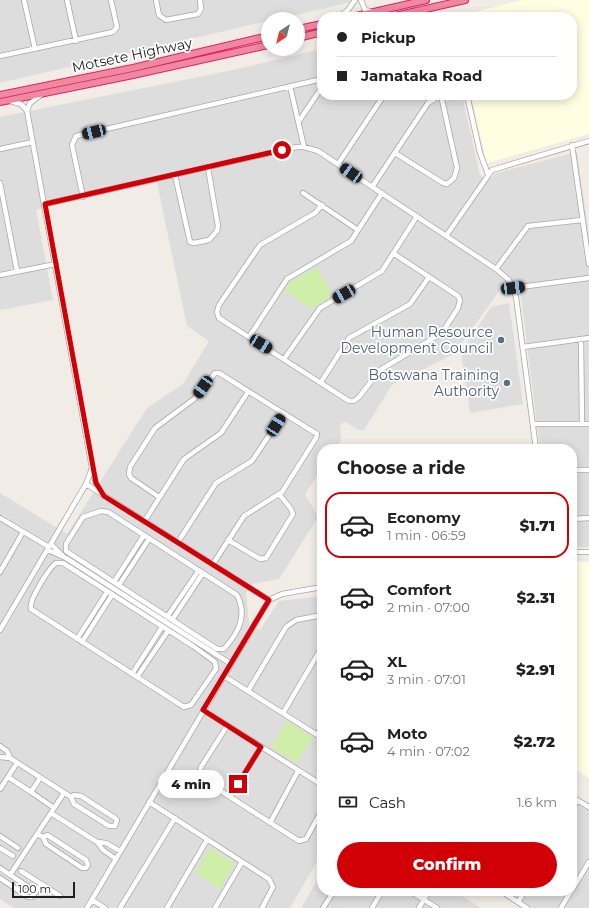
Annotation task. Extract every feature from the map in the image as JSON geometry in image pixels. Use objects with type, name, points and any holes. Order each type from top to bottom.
[{"type":"highway","points":[[373,12],[426,0]]},
{"type":"highway","points":[[412,12],[465,0]]},
{"type":"highway","points":[[305,28],[317,25]]},
{"type":"highway","points":[[305,36],[317,33]]},
{"type":"highway","name":"Motsete Highway","points":[[0,95],[132,68],[261,38]]},
{"type":"highway","name":"Motsete Highway","points":[[3,101],[261,46]]},
{"type":"street","points":[[24,0],[35,49]]},
{"type":"street","points":[[67,0],[76,41]]},
{"type":"street","points":[[0,56],[76,41],[115,31],[117,24],[111,0]]},
{"type":"street","points":[[156,0],[159,15],[166,20],[198,14],[201,9],[200,0]]},
{"type":"street","points":[[345,12],[355,0]]},
{"type":"street","points":[[361,0],[365,10],[373,12]]},
{"type":"street","points":[[83,197],[72,145],[76,136],[317,80]]},
{"type":"street","points":[[290,86],[304,146]]},
{"type":"street","points":[[27,111],[30,104],[44,93]]},
{"type":"street","points":[[299,121],[317,94]]},
{"type":"street","points":[[338,164],[381,100]]},
{"type":"street","points":[[372,187],[428,103],[433,100]]},
{"type":"street","points":[[395,153],[443,183],[447,184],[454,178],[457,168],[442,100]]},
{"type":"street","points":[[468,100],[480,153],[488,174]]},
{"type":"street","points":[[3,101],[21,104],[27,111],[92,468],[96,483],[104,496]]},
{"type":"street","points":[[446,236],[488,174],[494,168],[589,141]]},
{"type":"street","points":[[0,149],[33,142]]},
{"type":"street","points":[[572,145],[589,264]]},
{"type":"street","points":[[45,204],[83,197],[304,146],[318,151],[496,269],[509,280],[513,288],[523,347],[536,444]]},
{"type":"street","points":[[175,175],[190,242],[194,243],[209,240],[215,235],[218,226],[208,168]]},
{"type":"street","points":[[0,183],[17,271]]},
{"type":"street","points":[[303,193],[358,230]]},
{"type":"street","points":[[249,337],[287,279],[349,243],[382,194]]},
{"type":"street","points":[[322,205],[315,213],[260,245],[219,305],[217,312],[219,318],[349,401],[354,401],[359,397],[377,372],[442,333],[458,308],[460,300],[458,296],[393,253]]},
{"type":"street","points":[[284,359],[318,309],[378,273],[417,216]]},
{"type":"street","points":[[496,269],[528,226],[582,220]]},
{"type":"street","points":[[0,275],[56,264]]},
{"type":"street","points":[[321,382],[349,338],[410,304],[429,277]]},
{"type":"street","points":[[513,288],[589,278]]},
{"type":"street","points":[[523,347],[589,338]]},
{"type":"street","points":[[581,339],[582,424]]},
{"type":"street","points":[[159,497],[134,481],[129,470],[155,428],[194,399],[215,373],[219,374],[317,435],[284,489],[279,494],[246,514],[213,564]]},
{"type":"street","points":[[144,522],[184,459],[223,431],[248,392]]},
{"type":"street","points":[[178,542],[216,483],[252,461],[284,414]]},
{"type":"street","points":[[534,424],[589,424]]},
{"type":"street","points":[[0,630],[86,484],[92,468]]},
{"type":"street","points":[[577,470],[589,470]]},
{"type":"street","points":[[86,484],[269,600]]},
{"type":"street","points":[[228,540],[260,559],[266,558],[293,514],[291,509],[279,494]]},
{"type":"street","points":[[105,511],[149,539],[237,595],[242,617],[240,627],[222,650],[197,639],[142,604],[87,568],[68,553],[66,549],[66,544],[81,518],[85,515],[105,511]]},
{"type":"street","points":[[0,518],[66,558],[114,582],[142,604],[169,619],[231,664]]},
{"type":"street","points":[[577,519],[589,518]]},
{"type":"street","points":[[0,572],[24,532]]},
{"type":"street","points":[[114,582],[144,535]]},
{"type":"street","points":[[119,586],[149,539]]},
{"type":"street","points":[[577,552],[589,552]]},
{"type":"street","points":[[56,563],[63,563],[107,592],[162,628],[193,646],[216,664],[207,682],[188,707],[184,707],[77,639],[33,610],[30,604],[50,570],[56,563]]},
{"type":"street","points":[[82,576],[87,568]]},
{"type":"street","points":[[169,619],[201,572]]},
{"type":"street","points":[[87,908],[269,600],[282,594],[317,588]]},
{"type":"street","points":[[77,639],[107,592]]},
{"type":"street","points":[[82,642],[112,595]]},
{"type":"street","points":[[137,611],[142,604]]},
{"type":"street","points":[[248,691],[286,627],[296,620],[317,616]]},
{"type":"street","points":[[132,674],[162,628]]},
{"type":"street","points":[[137,678],[168,631]]},
{"type":"street","points":[[193,646],[197,639]]},
{"type":"street","points":[[283,713],[317,655]]},
{"type":"street","points":[[224,676],[317,734]]},
{"type":"street","points":[[203,710],[317,782]]},
{"type":"street","points":[[227,726],[201,767],[199,774],[202,779],[301,842],[306,839],[317,819]]},
{"type":"street","points":[[0,746],[7,751],[10,758]]},
{"type":"street","points":[[230,797],[261,747]]},
{"type":"street","points":[[0,757],[10,758],[17,762],[71,797],[74,804],[110,826],[115,826],[117,824],[118,820],[81,796],[74,795],[71,797]]},
{"type":"street","points":[[0,788],[2,780],[8,777],[17,762]]},
{"type":"street","points":[[270,823],[298,771]]},
{"type":"street","points":[[8,777],[54,808]]},
{"type":"street","points":[[30,792],[40,778]]},
{"type":"street","points":[[10,875],[64,793]]},
{"type":"street","points":[[577,800],[589,807]]},
{"type":"street","points":[[150,802],[269,879],[273,884],[272,890],[262,908]]},
{"type":"street","points":[[51,813],[97,842],[106,844],[120,851]]},
{"type":"street","points":[[120,908],[175,818]]},
{"type":"street","points":[[37,834],[43,837],[47,835],[86,860],[88,865],[86,868],[82,868],[46,844],[43,837]]},
{"type":"street","points":[[0,836],[18,848]]},
{"type":"street","points":[[167,908],[207,840]]},
{"type":"street","points":[[6,841],[1,849],[13,856]]},
{"type":"street","points":[[97,842],[102,850],[116,859]]},
{"type":"street","points":[[8,853],[13,845]]},
{"type":"street","points":[[63,855],[68,848]]},
{"type":"street","points":[[215,908],[242,862]]},
{"type":"street","points":[[577,882],[589,862]]},
{"type":"street","points":[[0,868],[36,892]]},
{"type":"street","points":[[21,871],[60,896]]},
{"type":"street","points":[[0,878],[28,897],[32,896],[42,884]]},
{"type":"street","points":[[323,908],[331,896]]},
{"type":"street","points":[[372,908],[379,896]]},
{"type":"street","points":[[418,896],[437,908]]},
{"type":"street","points":[[419,908],[426,896]]},
{"type":"street","points":[[509,896],[527,908]]},
{"type":"street","points":[[518,902],[522,896]]},
{"type":"street","points":[[561,908],[568,896]]},
{"type":"street","points":[[92,900],[105,908]]},
{"type":"shaded area","points":[[0,0],[361,0],[305,13],[261,12],[261,23],[0,83]]},
{"type":"shaded area","points":[[523,0],[589,0],[589,134],[487,163],[472,100],[577,100],[577,12],[474,12]]},
{"type":"shaded area","points":[[317,50],[317,100],[463,100],[480,175],[488,181],[496,173],[577,152],[589,235],[589,547],[577,547],[577,444],[539,444],[521,297],[510,276],[454,354],[392,385],[364,430],[358,430],[346,422],[340,424],[341,441],[339,444],[317,444],[317,476],[305,494],[317,515],[317,519],[279,579],[252,584],[246,593],[249,623],[260,630],[279,601],[317,597],[317,862],[290,908],[14,908],[0,899],[0,493],[67,534],[147,408],[183,384],[209,341],[187,326],[157,183],[36,210],[53,300],[0,310],[0,117],[228,71],[292,56],[305,56],[305,53]]},
{"type":"shaded area","points":[[509,303],[523,404],[470,413],[461,352],[491,307]]},
{"type":"shaded area","points":[[577,561],[589,562],[589,778],[577,770]]},
{"type":"shaded area","points":[[577,796],[589,804],[589,908],[521,908],[503,896],[577,896]]},
{"type":"shaded area","points":[[317,881],[317,896],[462,896],[481,908],[301,908]]},
{"type":"green space","points":[[317,267],[332,295],[311,309],[284,290],[289,283]]},
{"type":"green space","points":[[287,721],[313,737],[297,763],[271,747]]},
{"type":"green space","points":[[210,848],[235,864],[220,889],[195,873]]},
{"type":"place","name":"Human Resource Development Council","points":[[501,340]]},
{"type":"place","name":"Botswana Training Authority","points":[[507,383]]},
{"type":"route","points":[[238,784],[261,747],[203,710],[269,600],[104,496],[96,483],[93,476],[92,460],[45,204],[83,197],[282,150]]}]
